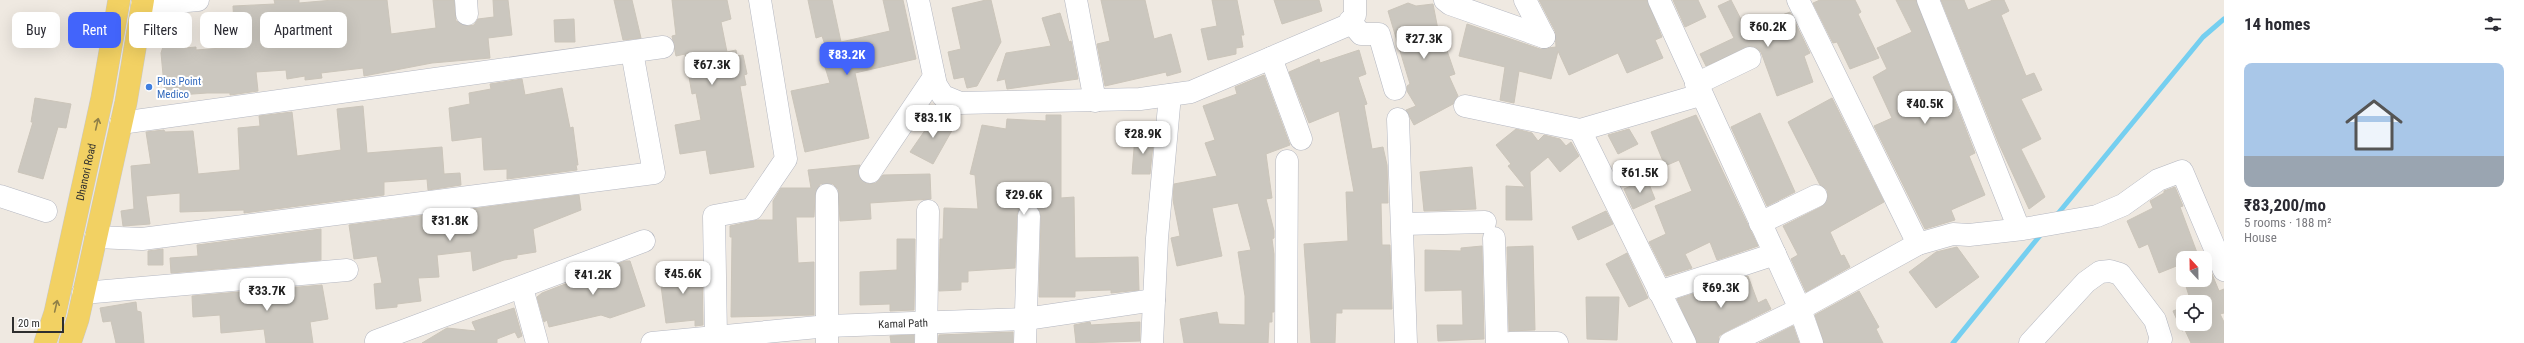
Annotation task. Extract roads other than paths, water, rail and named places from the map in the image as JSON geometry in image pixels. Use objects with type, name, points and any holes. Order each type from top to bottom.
[{"type":"main road","name":"Dhanori Road","points":[[45,343],[55,313],[88,162],[110,54],[119,0]]},
{"type":"main road","points":[[70,343],[86,282],[121,123],[143,3]]},
{"type":"main road","points":[[88,162],[111,167]]},
{"type":"main road","points":[[65,266],[86,282]]},
{"type":"street","points":[[143,3],[198,0]]},
{"type":"street","points":[[727,339],[714,216],[752,208],[786,159],[760,0]]},
{"type":"street","points":[[918,0],[936,85],[944,96],[960,103],[1140,99],[1191,92],[1348,25],[1356,6]]},
{"type":"street","points":[[1076,0],[1095,100]]},
{"type":"street","points":[[1457,2],[1544,37],[1525,0]]},
{"type":"street","points":[[1659,0],[1698,89],[1800,309],[1812,343]]},
{"type":"street","points":[[1798,0],[1918,244]]},
{"type":"street","points":[[1928,0],[2021,229]]},
{"type":"street","points":[[1356,6],[1360,34],[1379,34],[1395,89]]},
{"type":"street","points":[[121,123],[664,47]]},
{"type":"street","points":[[96,238],[142,239],[654,173],[632,52]]},
{"type":"street","points":[[110,54],[133,58]]},
{"type":"street","points":[[1271,58],[1300,139]]},
{"type":"street","points":[[1465,106],[1580,130],[1698,89],[1750,58]]},
{"type":"street","points":[[870,172],[934,77]]},
{"type":"street","points":[[1152,343],[1157,238],[1170,95]]},
{"type":"street","points":[[1398,119],[1403,224],[1406,343]]},
{"type":"street","points":[[1580,130],[1685,343]]},
{"type":"street","points":[[1286,343],[1287,161]]},
{"type":"street","points":[[1730,343],[1800,309],[1918,244],[1953,234],[1969,235],[2021,229],[2097,216],[2124,205],[2158,180],[2182,171],[2223,266]]},
{"type":"street","points":[[827,195],[828,334]]},
{"type":"street","points":[[0,196],[46,211]]},
{"type":"street","points":[[1760,223],[1816,196]]},
{"type":"street","points":[[926,333],[928,211]]},
{"type":"street","points":[[1025,343],[1029,216]]},
{"type":"street","points":[[1403,224],[1490,230],[1497,343]]},
{"type":"street","points":[[376,341],[522,288],[644,241]]},
{"type":"street","points":[[1659,292],[1774,254]]},
{"type":"street","points":[[86,282],[347,270]]},
{"type":"street","points":[[2030,343],[2086,282],[2100,272],[2110,271],[2120,274],[2156,320],[2161,339],[2159,343]]},
{"type":"street","points":[[522,288],[537,343]]},
{"type":"street","name":"Kamal Path","points":[[652,343],[828,334],[926,333],[1154,300]]},
{"type":"street","points":[[1510,343],[1557,343]]},
{"type":"waterway","points":[[2056,216],[2203,37],[2224,19]]},
{"type":"waterway","points":[[1953,343],[2042,233]]},
{"type":"place","name":"Plus Point Medico","points":[[149,87]]}]
